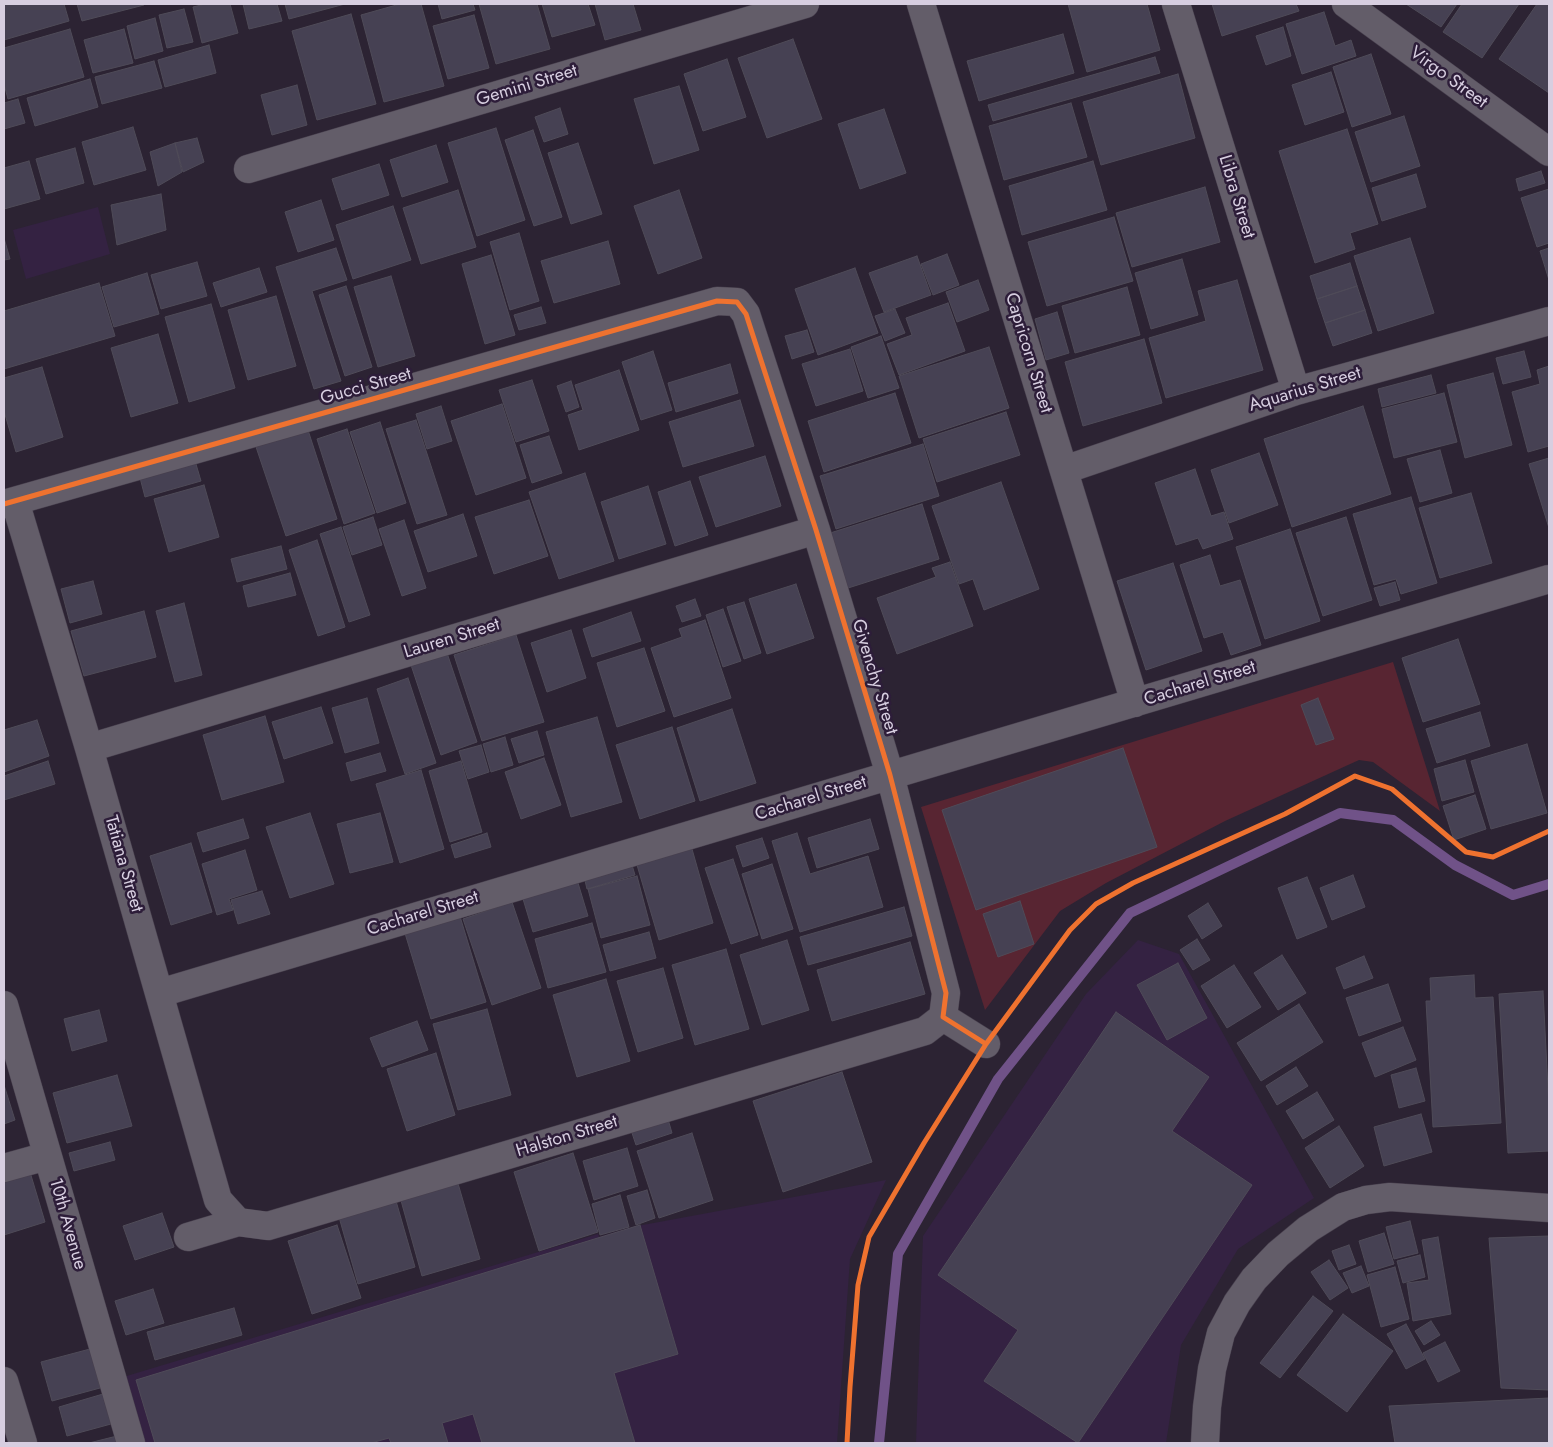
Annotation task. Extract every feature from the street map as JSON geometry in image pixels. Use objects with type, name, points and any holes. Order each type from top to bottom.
[{"type":"street","name":"Gemini Street","points":[[248,169],[805,4]]},
{"type":"street","name":"Capricorn Street","points":[[921,4],[1135,703]]},
{"type":"street","name":"Libra Street","points":[[1176,4],[1296,390]]},
{"type":"street","name":"Virgo Street","points":[[1346,4],[1549,152]]},
{"type":"street","name":"Gucci Street","points":[[9,503],[717,300],[737,302]]},
{"type":"street","name":"Givenchy Street","points":[[737,302],[746,314],[816,530],[890,776],[946,994],[943,1018]]},
{"type":"street","name":"Aquarius Street","points":[[1064,470],[1296,390],[1549,321]]},
{"type":"street","name":"Tatiana Street","points":[[9,503],[89,748],[218,1200],[238,1222]]},
{"type":"street","name":"Lauren Street","points":[[89,748],[816,530]]},
{"type":"street","name":"Cacharel Street","points":[[160,993],[1549,580]]},
{"type":"street","name":"10th Avenue","points":[[4,1005],[131,1443]]},
{"type":"street","points":[[943,1018],[986,1044]]},
{"type":"street","name":"Halston Street","points":[[188,1237],[238,1222],[268,1226],[925,1031],[943,1018]]},
{"type":"street","points":[[4,1168],[47,1156]]},
{"type":"street","points":[[1205,1443],[1212,1369],[1222,1333],[1237,1303],[1254,1279],[1278,1254],[1308,1229],[1344,1207],[1366,1200],[1390,1197],[1549,1208]]},
{"type":"street","points":[[4,1381],[23,1443]]},
{"type":"shaded area","points":[[98,207],[110,254],[26,279],[13,230]]},
{"type":"shaded area","points":[[1393,662],[1440,811],[1373,762],[1359,760],[1225,821],[1106,883],[1060,911],[985,1010],[921,807]]},
{"type":"shaded area","points":[[1138,940],[1179,954],[1314,1198],[1238,1249],[1181,1345],[1166,1443],[916,1443],[923,1236],[1086,994]]},
{"type":"shaded area","points":[[886,1180],[850,1259],[837,1443],[140,1443],[120,1378],[598,1234],[599,1237],[632,1227]]},
{"type":"building","points":[[4,4],[64,4],[69,21],[4,40]]},
{"type":"building","points":[[77,4],[144,4],[144,5],[82,21]]},
{"type":"building","points":[[205,4],[230,4],[238,33],[202,43],[193,7]]},
{"type":"building","points":[[243,4],[277,4],[282,21],[249,29]]},
{"type":"building","points":[[285,4],[345,4],[289,19]]},
{"type":"building","points":[[400,4],[421,4],[444,86],[384,102],[361,15]]},
{"type":"building","points":[[438,4],[473,4],[475,10],[442,19]]},
{"type":"building","points":[[479,4],[537,4],[550,49],[496,64]]},
{"type":"building","points":[[542,4],[588,4],[595,25],[552,37]]},
{"type":"building","points":[[595,4],[633,4],[641,30],[605,40]]},
{"type":"building","points":[[1068,4],[1147,4],[1160,50],[1087,72]]},
{"type":"building","points":[[1212,4],[1296,4],[1299,11],[1222,36]]},
{"type":"building","points":[[1406,4],[1457,4],[1441,27]]},
{"type":"building","points":[[1462,4],[1519,4],[1482,58],[1443,32]]},
{"type":"building","points":[[1537,4],[1549,4],[1549,93],[1499,59]]},
{"type":"building","points":[[184,9],[193,42],[167,48],[159,15]]},
{"type":"building","points":[[1324,12],[1335,46],[1351,40],[1356,56],[1302,74],[1286,24]]},
{"type":"building","points":[[351,14],[376,104],[317,120],[292,31]]},
{"type":"building","points":[[474,15],[489,68],[448,79],[433,26]]},
{"type":"building","points":[[155,18],[163,51],[135,59],[127,26]]},
{"type":"building","points":[[1283,27],[1291,56],[1266,65],[1256,36]]},
{"type":"building","points":[[70,29],[84,77],[8,99],[4,84],[4,48]]},
{"type":"building","points":[[124,29],[133,63],[93,73],[84,40]]},
{"type":"building","points":[[1063,34],[1074,73],[979,101],[967,61]]},
{"type":"building","points":[[793,39],[822,119],[767,138],[738,58]]},
{"type":"building","points":[[209,45],[216,73],[165,87],[158,60]]},
{"type":"building","points":[[1371,54],[1391,114],[1352,127],[1333,67]]},
{"type":"building","points":[[1155,57],[1160,73],[993,121],[988,105]]},
{"type":"building","points":[[727,59],[746,117],[703,131],[684,74]]},
{"type":"building","points":[[154,61],[162,88],[102,104],[95,77]]},
{"type":"building","points":[[1331,72],[1344,112],[1305,125],[1292,85]]},
{"type":"building","points":[[1178,74],[1195,138],[1101,165],[1083,102]]},
{"type":"building","points":[[90,79],[98,107],[35,126],[27,98]]},
{"type":"building","points":[[297,85],[307,125],[272,135],[261,95]]},
{"type":"building","points":[[679,86],[699,150],[654,164],[634,99]]},
{"type":"building","points":[[18,99],[25,123],[4,129],[4,103]]},
{"type":"building","points":[[1071,103],[1087,157],[1004,180],[989,126]]},
{"type":"building","points":[[560,108],[568,134],[544,142],[535,117]]},
{"type":"building","points":[[884,109],[906,173],[860,189],[838,124]]},
{"type":"building","points":[[1404,116],[1420,166],[1371,182],[1355,132]]},
{"type":"building","points":[[133,127],[146,170],[94,185],[82,142]]},
{"type":"building","points":[[496,128],[525,220],[477,236],[448,143]]},
{"type":"building","points":[[1347,129],[1378,224],[1350,233],[1355,249],[1315,263],[1279,151]]},
{"type":"building","points":[[533,130],[562,217],[534,226],[505,140]]},
{"type":"building","points":[[197,138],[204,162],[183,172],[175,143]]},
{"type":"building","points":[[175,143],[182,172],[158,186],[150,152]]},
{"type":"building","points":[[578,143],[602,214],[571,224],[548,153]]},
{"type":"building","points":[[436,145],[448,182],[402,197],[390,160]]},
{"type":"building","points":[[75,148],[84,183],[46,194],[36,159]]},
{"type":"building","points":[[29,161],[40,199],[4,209],[4,168]]},
{"type":"building","points":[[1093,161],[1107,210],[1022,235],[1009,186]]},
{"type":"building","points":[[379,164],[389,195],[342,210],[332,179]]},
{"type":"building","points":[[1541,171],[1545,183],[1519,191],[1516,179]]},
{"type":"building","points":[[1416,174],[1426,207],[1382,221],[1372,188]]},
{"type":"building","points":[[1205,187],[1220,242],[1132,267],[1116,213]]},
{"type":"building","points":[[1549,189],[1549,243],[1537,247],[1521,198]]},
{"type":"building","points":[[458,190],[476,247],[421,264],[403,208]]},
{"type":"building","points":[[679,190],[702,258],[658,274],[634,206]]},
{"type":"building","points":[[161,194],[166,230],[117,245],[111,205]]},
{"type":"building","points":[[321,200],[334,240],[298,252],[285,212]]},
{"type":"building","points":[[393,206],[411,260],[353,279],[336,225]]},
{"type":"building","points":[[1114,217],[1133,281],[1047,306],[1028,242]]},
{"type":"building","points":[[519,233],[539,301],[510,310],[490,242]]},
{"type":"building","points":[[4,238],[10,259],[4,260]]},
{"type":"building","points":[[1410,238],[1434,313],[1378,331],[1354,256]]},
{"type":"building","points":[[608,241],[620,284],[554,303],[541,261]]},
{"type":"building","points":[[336,248],[347,280],[312,291],[341,381],[314,389],[276,267]]},
{"type":"building","points":[[1549,248],[1549,280],[1540,251]]},
{"type":"building","points":[[947,254],[959,285],[933,295],[921,264]]},
{"type":"building","points":[[491,255],[515,335],[485,344],[462,264]]},
{"type":"building","points":[[917,256],[931,295],[884,312],[869,273]]},
{"type":"building","points":[[1182,259],[1198,315],[1151,329],[1135,273]]},
{"type":"building","points":[[197,262],[207,296],[161,309],[151,275]]},
{"type":"building","points":[[1350,263],[1357,286],[1317,299],[1310,276]]},
{"type":"building","points":[[259,268],[267,292],[221,307],[213,283]]},
{"type":"building","points":[[855,268],[878,333],[818,355],[795,289]]},
{"type":"building","points":[[147,273],[159,314],[114,327],[102,287]]},
{"type":"building","points":[[391,276],[415,356],[378,367],[354,287]]},
{"type":"building","points":[[978,280],[989,310],[957,322],[946,292]]},
{"type":"building","points":[[1237,280],[1263,370],[1166,398],[1149,338],[1206,321],[1198,291]]},
{"type":"building","points":[[99,283],[115,336],[4,369],[4,311]]},
{"type":"building","points":[[346,286],[372,367],[345,376],[319,295]]},
{"type":"building","points":[[1357,286],[1365,310],[1325,323],[1317,299]]},
{"type":"building","points":[[1127,287],[1140,335],[1075,353],[1062,306]]},
{"type":"building","points":[[276,296],[296,366],[248,380],[228,310]]},
{"type":"building","points":[[948,303],[965,351],[899,375],[887,344],[912,335],[906,318]]},
{"type":"building","points":[[211,304],[235,388],[189,402],[165,317]]},
{"type":"building","points":[[541,307],[546,323],[519,330],[514,315]]},
{"type":"building","points":[[895,309],[905,333],[885,341],[875,316]]},
{"type":"building","points":[[1365,310],[1372,333],[1333,346],[1325,323]]},
{"type":"building","points":[[1057,312],[1069,353],[1046,360],[1035,319]]},
{"type":"building","points":[[807,330],[814,352],[792,359],[785,336]]},
{"type":"building","points":[[158,334],[178,403],[131,417],[111,348]]},
{"type":"building","points":[[881,336],[899,388],[868,398],[851,347]]},
{"type":"building","points":[[1144,339],[1162,403],[1083,426],[1065,362]]},
{"type":"building","points":[[989,347],[1009,408],[919,438],[899,376]]},
{"type":"building","points":[[850,349],[863,391],[816,406],[802,364]]},
{"type":"building","points":[[653,351],[672,410],[641,420],[622,362]]},
{"type":"building","points":[[1524,351],[1531,377],[1503,384],[1496,358]]},
{"type":"building","points":[[730,364],[738,393],[676,412],[668,383]]},
{"type":"building","points":[[1549,366],[1549,446],[1528,452],[1512,392],[1540,384],[1537,370]]},
{"type":"building","points":[[42,367],[63,437],[16,452],[4,411],[4,378]]},
{"type":"building","points":[[619,370],[639,430],[579,450],[568,415],[583,410],[575,385]]},
{"type":"building","points":[[1493,373],[1512,445],[1465,458],[1447,385]]},
{"type":"building","points":[[1431,375],[1436,393],[1382,407],[1378,389]]},
{"type":"building","points":[[532,380],[549,431],[516,442],[499,390]]},
{"type":"building","points":[[571,381],[579,407],[566,412],[557,386]]},
{"type":"building","points":[[895,393],[911,443],[824,472],[808,421]]},
{"type":"building","points":[[1444,393],[1457,442],[1394,458],[1382,409]]},
{"type":"building","points":[[740,400],[754,446],[683,467],[669,422]]},
{"type":"building","points":[[502,404],[526,478],[476,495],[451,421]]},
{"type":"building","points":[[441,406],[452,441],[427,449],[416,414]]},
{"type":"building","points":[[1363,406],[1391,494],[1292,527],[1264,439]]},
{"type":"building","points":[[1006,412],[1020,455],[937,482],[923,439]]},
{"type":"building","points":[[416,420],[447,515],[417,524],[386,429]]},
{"type":"building","points":[[305,421],[337,519],[286,536],[253,438]]},
{"type":"building","points":[[380,422],[406,503],[377,513],[350,432]]},
{"type":"building","points":[[347,429],[375,513],[344,524],[317,439]]},
{"type":"building","points":[[549,436],[562,473],[532,483],[520,445]]},
{"type":"building","points":[[923,444],[939,496],[836,529],[820,476]]},
{"type":"building","points":[[1440,450],[1452,493],[1420,502],[1407,459]]},
{"type":"building","points":[[1259,453],[1278,505],[1229,523],[1211,470]]},
{"type":"building","points":[[193,454],[201,481],[145,497],[138,470]]},
{"type":"building","points":[[765,456],[781,506],[716,527],[699,477]]},
{"type":"building","points":[[1549,458],[1549,528],[1529,464]]},
{"type":"building","points":[[1195,469],[1211,516],[1224,512],[1233,539],[1203,549],[1198,538],[1176,545],[1155,483]]},
{"type":"building","points":[[585,473],[614,561],[559,579],[529,492]]},
{"type":"building","points":[[690,481],[708,535],[675,546],[658,492]]},
{"type":"building","points":[[1001,482],[1039,589],[984,610],[973,579],[959,584],[932,506]]},
{"type":"building","points":[[204,485],[219,537],[169,552],[154,499]]},
{"type":"building","points":[[648,486],[666,544],[619,559],[601,502]]},
{"type":"building","points":[[1471,493],[1492,563],[1440,578],[1419,508]]},
{"type":"building","points":[[1411,497],[1437,583],[1401,594],[1396,579],[1374,585],[1353,514]]},
{"type":"building","points":[[529,500],[548,556],[494,574],[475,517]]},
{"type":"building","points":[[922,504],[939,559],[845,589],[827,534]]},
{"type":"building","points":[[463,514],[477,556],[428,572],[414,531]]},
{"type":"building","points":[[373,517],[382,545],[352,555],[343,527]]},
{"type":"building","points":[[1346,517],[1372,600],[1323,616],[1296,533]]},
{"type":"building","points":[[404,520],[426,588],[402,596],[379,529]]},
{"type":"building","points":[[341,527],[370,615],[349,622],[320,534]]},
{"type":"building","points":[[1290,529],[1320,621],[1265,639],[1236,547]]},
{"type":"building","points":[[317,540],[345,627],[318,636],[289,550]]},
{"type":"building","points":[[281,546],[287,569],[237,582],[231,559]]},
{"type":"building","points":[[1210,555],[1220,586],[1240,580],[1261,645],[1231,655],[1223,632],[1204,638],[1180,565]]},
{"type":"building","points":[[950,562],[973,626],[897,654],[877,598],[936,577],[932,568]]},
{"type":"building","points":[[1173,563],[1202,651],[1146,670],[1117,581]]},
{"type":"building","points":[[290,573],[296,595],[248,607],[243,586]]},
{"type":"building","points":[[93,581],[102,614],[70,623],[61,589]]},
{"type":"building","points":[[1395,582],[1400,600],[1380,606],[1374,588]]},
{"type":"building","points":[[796,584],[814,638],[767,654],[749,599]]},
{"type":"building","points":[[695,599],[701,616],[682,622],[676,606]]},
{"type":"building","points":[[744,602],[761,653],[744,659],[727,607]]},
{"type":"building","points":[[184,603],[202,675],[175,682],[156,611]]},
{"type":"building","points":[[723,609],[741,661],[723,667],[706,615]]},
{"type":"building","points":[[144,611],[156,657],[84,676],[71,631]]},
{"type":"building","points":[[631,612],[641,641],[592,657],[583,629]]},
{"type":"building","points":[[705,620],[731,698],[674,717],[651,648],[682,637],[679,629]]},
{"type":"building","points":[[571,630],[586,678],[547,692],[531,643]]},
{"type":"building","points":[[516,635],[544,722],[482,741],[454,655]]},
{"type":"building","points":[[1458,639],[1480,704],[1423,722],[1402,658]]},
{"type":"building","points":[[444,644],[477,742],[441,755],[408,656]]},
{"type":"building","points":[[644,648],[665,711],[617,727],[597,663]]},
{"type":"building","points":[[408,678],[436,763],[405,774],[377,689]]},
{"type":"building","points":[[367,698],[379,743],[345,753],[332,708]]},
{"type":"building","points":[[1318,698],[1334,739],[1316,745],[1301,705]]},
{"type":"building","points":[[321,707],[333,743],[284,759],[272,722]]},
{"type":"building","points":[[732,709],[756,783],[700,801],[677,728]]},
{"type":"building","points":[[1480,712],[1490,746],[1437,763],[1426,729]]},
{"type":"building","points":[[265,716],[284,782],[222,800],[203,735]]},
{"type":"building","points":[[597,717],[622,802],[571,817],[546,732]]},
{"type":"building","points":[[37,720],[49,756],[4,772],[4,730]]},
{"type":"building","points":[[672,727],[695,801],[640,819],[616,745]]},
{"type":"building","points":[[537,731],[544,755],[519,763],[511,739]]},
{"type":"building","points":[[505,737],[513,765],[491,772],[483,744]]},
{"type":"building","points":[[1527,744],[1547,813],[1491,829],[1471,761]]},
{"type":"building","points":[[481,745],[489,772],[468,779],[459,751]]},
{"type":"building","points":[[1123,748],[1157,847],[976,910],[942,810]]},
{"type":"building","points":[[380,753],[386,771],[351,781],[346,763]]},
{"type":"building","points":[[544,758],[561,805],[521,819],[505,772]]},
{"type":"building","points":[[1465,760],[1474,792],[1442,801],[1434,769]]},
{"type":"building","points":[[48,761],[55,784],[4,800],[4,776]]},
{"type":"building","points":[[461,761],[482,832],[450,842],[429,771]]},
{"type":"building","points":[[421,770],[444,849],[400,863],[376,784]]},
{"type":"building","points":[[1475,795],[1486,829],[1454,840],[1443,806]]},
{"type":"building","points":[[310,813],[334,884],[290,898],[266,827]]},
{"type":"building","points":[[380,813],[393,862],[350,873],[337,824]]},
{"type":"building","points":[[243,819],[249,838],[203,852],[197,833]]},
{"type":"building","points":[[870,819],[879,849],[817,868],[808,838]]},
{"type":"building","points":[[487,833],[491,847],[455,858],[451,845]]},
{"type":"building","points":[[797,833],[810,874],[868,856],[883,907],[800,932],[772,841]]},
{"type":"building","points":[[762,838],[769,858],[743,867],[736,846]]},
{"type":"building","points":[[191,843],[212,912],[171,925],[150,856]]},
{"type":"building","points":[[692,849],[713,923],[659,940],[637,865]]},
{"type":"building","points":[[245,850],[257,890],[229,899],[233,910],[217,915],[202,864]]},
{"type":"building","points":[[629,855],[635,875],[587,889],[582,868]]},
{"type":"building","points":[[733,859],[758,935],[731,944],[705,868]]},
{"type":"building","points":[[772,864],[793,929],[762,939],[742,874]]},
{"type":"building","points":[[575,873],[588,916],[533,932],[520,889]]},
{"type":"building","points":[[1353,875],[1365,907],[1332,920],[1320,888]]},
{"type":"building","points":[[637,876],[650,925],[601,938],[588,889]]},
{"type":"building","points":[[1307,877],[1327,927],[1297,939],[1278,888]]},
{"type":"building","points":[[262,891],[270,914],[238,924],[231,900]]},
{"type":"building","points":[[1020,901],[1034,944],[998,957],[983,914]]},
{"type":"building","points":[[512,902],[541,988],[492,1005],[463,919]]},
{"type":"building","points":[[1208,903],[1222,926],[1202,939],[1188,916]]},
{"type":"building","points":[[904,907],[912,936],[808,965],[800,937]]},
{"type":"building","points":[[459,913],[486,1002],[431,1019],[404,930]]},
{"type":"building","points":[[592,923],[606,972],[548,988],[535,939]]},
{"type":"building","points":[[649,932],[656,958],[610,971],[603,945]]},
{"type":"building","points":[[1197,939],[1210,960],[1193,970],[1180,950]]},
{"type":"building","points":[[787,940],[809,1010],[762,1025],[740,955]]},
{"type":"building","points":[[910,942],[925,994],[832,1021],[817,970]]},
{"type":"building","points":[[726,949],[749,1029],[695,1045],[672,965]]},
{"type":"building","points":[[1282,955],[1306,993],[1278,1010],[1254,973]]},
{"type":"building","points":[[1364,956],[1373,978],[1344,989],[1336,968]]},
{"type":"building","points":[[1178,963],[1207,1018],[1167,1040],[1137,985]]},
{"type":"building","points":[[1234,965],[1261,1007],[1227,1028],[1201,986]]},
{"type":"building","points":[[663,968],[683,1038],[638,1052],[617,981]]},
{"type":"building","points":[[1474,975],[1475,998],[1493,997],[1501,1123],[1433,1127],[1426,1001],[1431,1001],[1430,978]]},
{"type":"building","points":[[606,979],[630,1061],[577,1077],[553,995]]},
{"type":"building","points":[[1388,984],[1401,1021],[1359,1036],[1346,998]]},
{"type":"building","points":[[1543,991],[1549,1108],[1549,1151],[1508,1153],[1499,994]]},
{"type":"building","points":[[1299,1004],[1323,1042],[1261,1081],[1237,1043]]},
{"type":"building","points":[[487,1009],[511,1095],[458,1110],[433,1024]]},
{"type":"building","points":[[99,1010],[107,1041],[72,1051],[64,1019]]},
{"type":"building","points":[[1116,1012],[1209,1077],[1172,1131],[1252,1185],[1078,1443],[984,1381],[1018,1330],[938,1275]]},
{"type":"building","points":[[417,1021],[428,1050],[382,1067],[370,1038]]},
{"type":"building","points":[[1403,1027],[1416,1060],[1375,1077],[1362,1043]]},
{"type":"building","points":[[436,1053],[455,1115],[407,1131],[387,1069]]},
{"type":"building","points":[[1296,1067],[1308,1086],[1277,1105],[1266,1086]]},
{"type":"building","points":[[1416,1068],[1425,1101],[1399,1108],[1391,1075]]},
{"type":"building","points":[[842,1072],[872,1162],[783,1192],[753,1101]]},
{"type":"building","points":[[117,1075],[132,1126],[67,1143],[53,1093]]},
{"type":"building","points":[[4,1085],[15,1120],[4,1124]]},
{"type":"building","points":[[1317,1092],[1334,1120],[1303,1139],[1286,1111]]},
{"type":"building","points":[[665,1109],[672,1133],[636,1145],[628,1121]]},
{"type":"building","points":[[1421,1114],[1432,1152],[1384,1166],[1374,1127]]},
{"type":"building","points":[[1339,1126],[1364,1166],[1330,1188],[1305,1148]]},
{"type":"building","points":[[692,1133],[713,1200],[659,1218],[637,1151]]},
{"type":"building","points":[[110,1142],[115,1160],[74,1171],[69,1153]]},
{"type":"building","points":[[627,1148],[638,1186],[594,1200],[583,1161]]},
{"type":"building","points":[[573,1153],[598,1232],[539,1251],[514,1172]]},
{"type":"building","points":[[30,1172],[45,1222],[4,1235],[4,1180]]},
{"type":"building","points":[[457,1180],[480,1259],[422,1276],[400,1197]]},
{"type":"building","points":[[647,1190],[655,1218],[636,1225],[627,1196]]},
{"type":"building","points":[[620,1195],[629,1227],[600,1235],[592,1204]]},
{"type":"building","points":[[396,1201],[415,1267],[358,1284],[339,1217]]},
{"type":"building","points":[[162,1213],[174,1247],[135,1260],[123,1226]]},
{"type":"building","points":[[1410,1221],[1418,1253],[1394,1259],[1386,1227]]},
{"type":"building","points":[[337,1225],[361,1298],[312,1314],[288,1241]]},
{"type":"building","points":[[640,1225],[678,1354],[614,1373],[635,1443],[482,1443],[473,1414],[442,1423],[448,1443],[391,1443],[389,1438],[371,1443],[155,1443],[136,1380]]},
{"type":"building","points":[[1384,1233],[1394,1264],[1368,1272],[1359,1241]]},
{"type":"building","points":[[1549,1236],[1549,1390],[1501,1388],[1489,1238]]},
{"type":"building","points":[[1438,1237],[1451,1314],[1413,1321],[1407,1283],[1429,1280],[1422,1240]]},
{"type":"building","points":[[1349,1245],[1356,1264],[1339,1270],[1332,1251]]},
{"type":"building","points":[[1420,1255],[1425,1277],[1403,1283],[1397,1261]]},
{"type":"building","points":[[1329,1260],[1348,1288],[1330,1300],[1311,1272]]},
{"type":"building","points":[[1361,1266],[1369,1286],[1352,1293],[1343,1273]]},
{"type":"building","points":[[1395,1267],[1409,1319],[1381,1327],[1367,1275]]},
{"type":"building","points":[[153,1289],[164,1323],[126,1335],[115,1301]]},
{"type":"building","points":[[1313,1296],[1333,1311],[1280,1378],[1260,1363]]},
{"type":"building","points":[[234,1308],[242,1335],[155,1360],[147,1332]]},
{"type":"building","points":[[1343,1314],[1393,1351],[1347,1412],[1297,1375]]},
{"type":"building","points":[[1431,1321],[1440,1335],[1424,1345],[1415,1331]]},
{"type":"building","points":[[1406,1324],[1425,1359],[1406,1369],[1387,1334]]},
{"type":"building","points":[[1445,1342],[1460,1371],[1438,1382],[1423,1353]]},
{"type":"building","points":[[90,1349],[100,1388],[52,1401],[41,1362]]},
{"type":"building","points":[[103,1394],[111,1424],[67,1436],[59,1407]]},
{"type":"building","points":[[1549,1398],[1549,1443],[1395,1443],[1389,1406]]},
{"type":"building","points":[[117,1436],[119,1443],[89,1443]]},
{"type":"waterway","points":[[879,1443],[898,1254],[998,1079],[1130,913],[1340,813],[1393,820],[1455,865],[1513,895],[1549,884]]},
{"type":"cycle path","points":[[4,504],[717,301],[737,302],[746,314],[816,530],[890,775],[946,993],[943,1017],[986,1044]]},
{"type":"cycle path","points":[[847,1443],[858,1285],[869,1237],[924,1143],[986,1044],[1070,930],[1096,904],[1133,883],[1285,814],[1355,776],[1392,789],[1466,852],[1493,857],[1549,831]]}]
